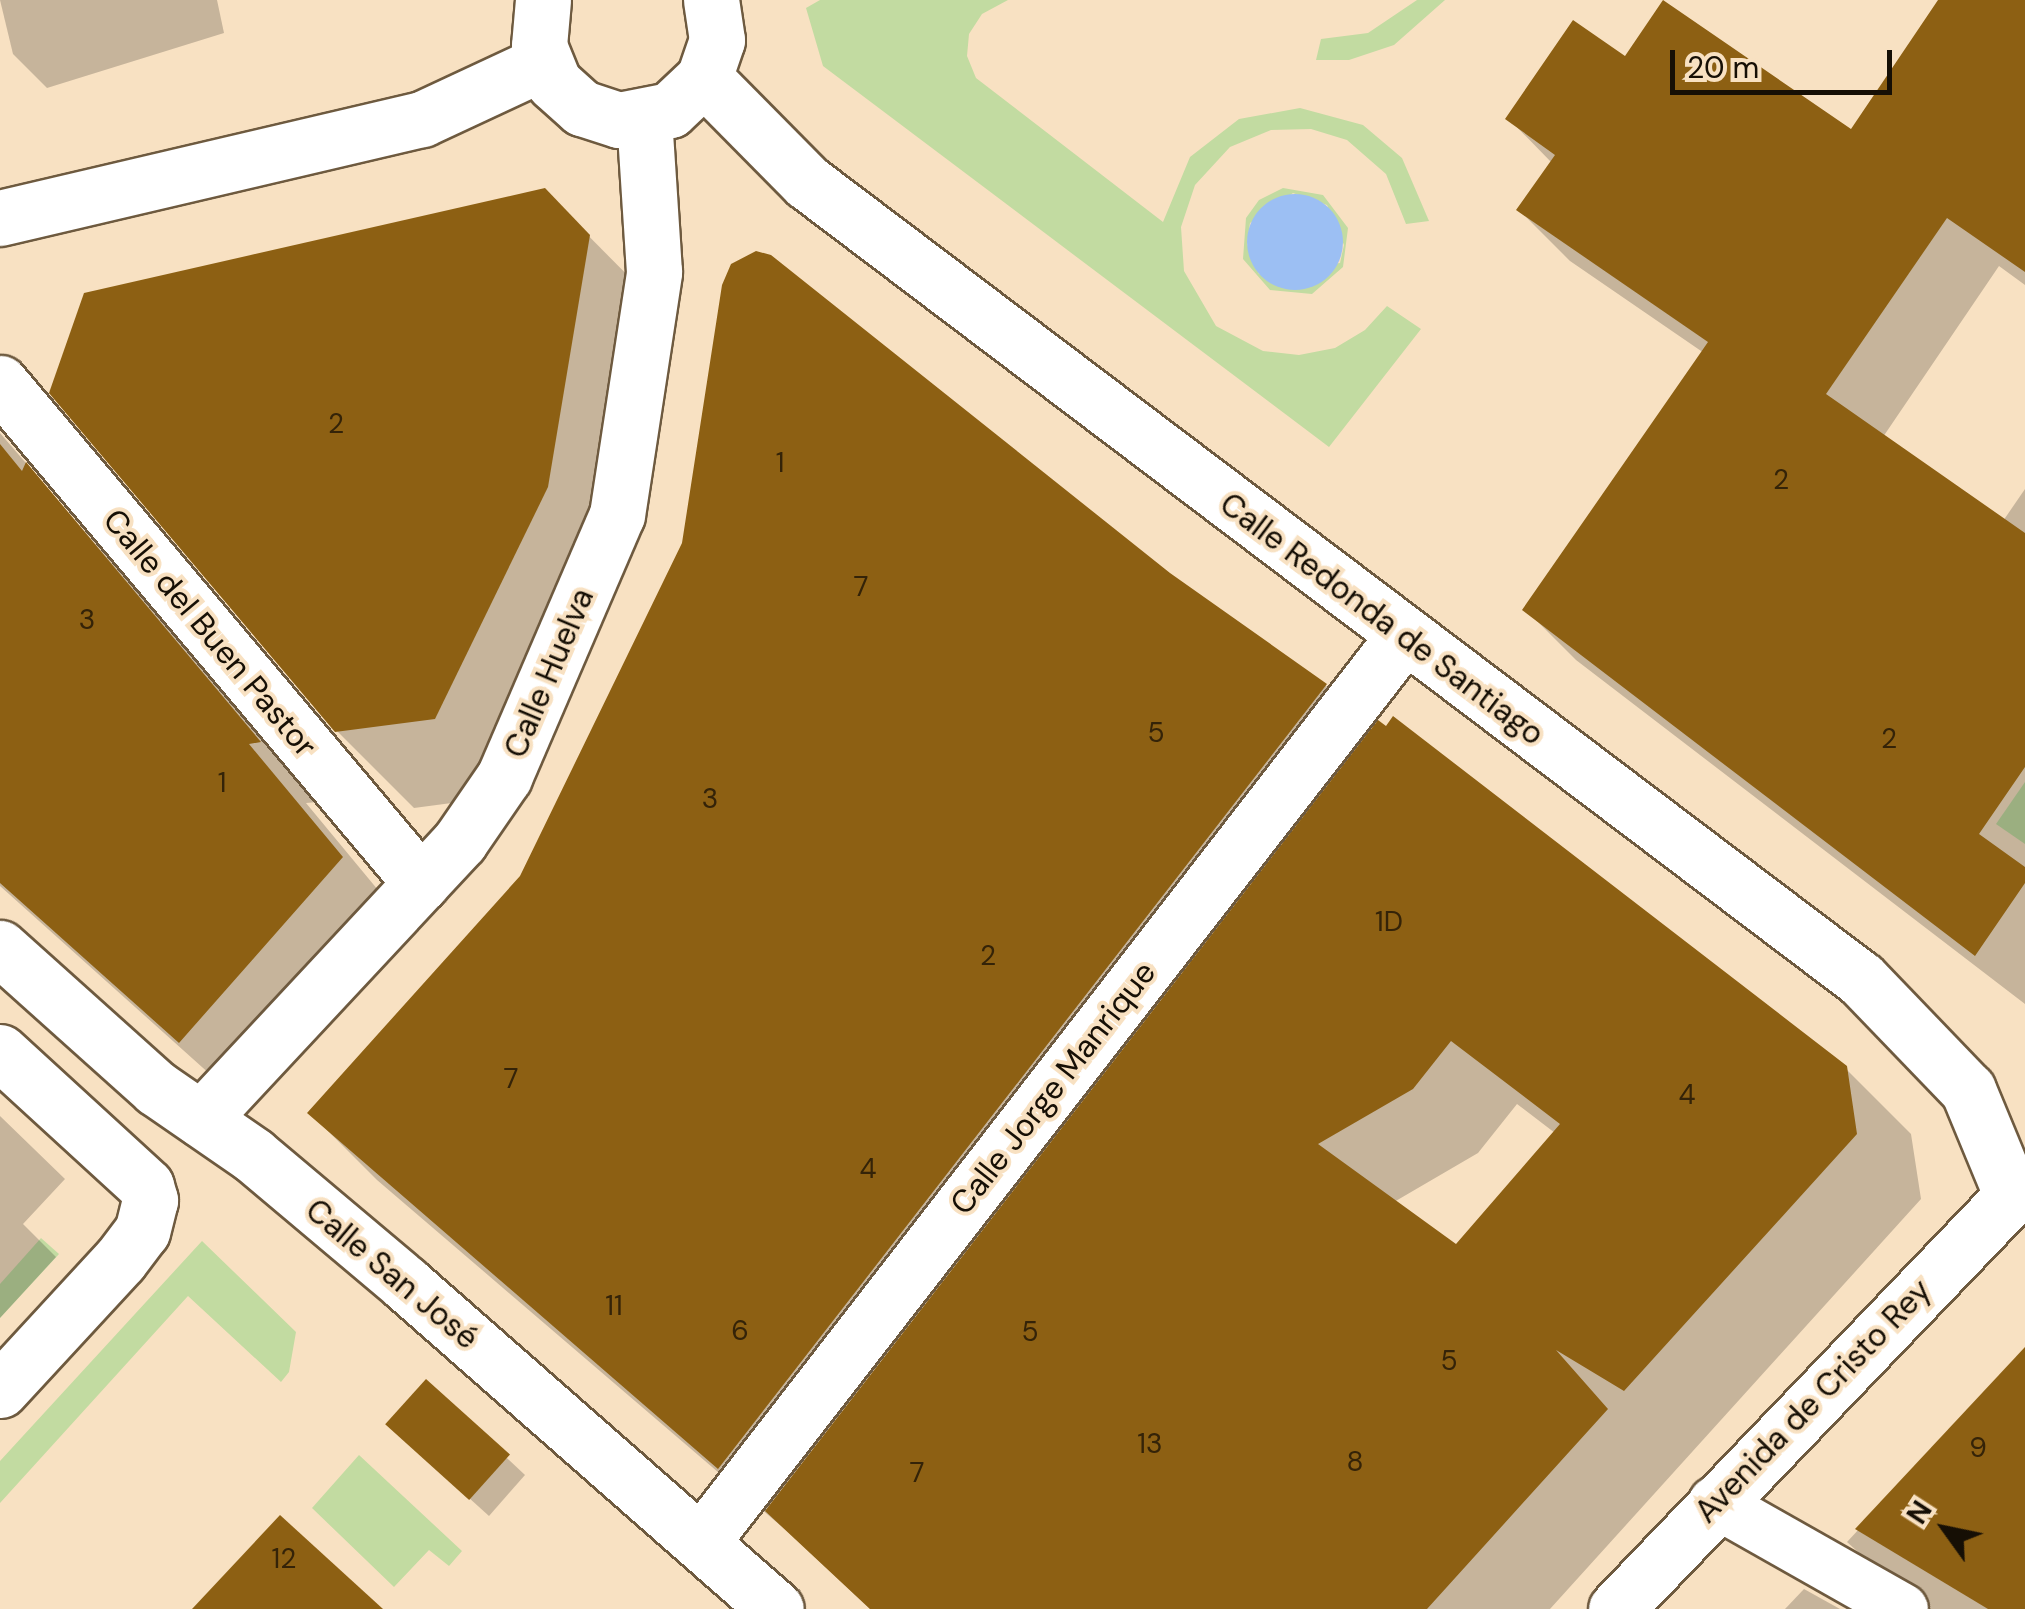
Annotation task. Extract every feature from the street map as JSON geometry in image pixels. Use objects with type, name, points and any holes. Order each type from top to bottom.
[{"type":"street","points":[[543,0],[538,31],[544,62],[562,93],[582,108],[619,120],[644,119],[686,100],[704,78],[717,40],[712,0]]},
{"type":"street","points":[[0,218],[422,119],[544,62]]},
{"type":"street","name":"Calle Redonda de Santiago","points":[[704,78],[807,182],[1890,1005],[1968,1090],[2020,1195]]},
{"type":"street","name":"Calle Huelva","points":[[201,1120],[421,883],[504,777],[617,515],[654,272],[644,119]]},
{"type":"street","name":"Calle del Buen Pastor","points":[[0,384],[421,883]]},
{"type":"street","name":"Calle Jorge Manrique","points":[[702,1541],[1404,636]]},
{"type":"street","name":"Calle San José","points":[[0,948],[156,1088],[299,1194],[776,1609]]},
{"type":"street","points":[[0,1052],[146,1186],[142,1231],[0,1390]]},
{"type":"street","name":"Avenida de Cristo Rey","points":[[1616,1609],[1714,1502],[2020,1195]]},
{"type":"street","points":[[1714,1502],[1903,1609]]},
{"type":"green space","points":[[820,0],[1008,0],[982,14],[969,34],[967,56],[976,78],[1163,222],[1190,157],[1239,119],[1300,108],[1363,125],[1402,158],[1429,221],[1406,224],[1386,174],[1347,140],[1311,129],[1271,130],[1230,147],[1195,185],[1181,227],[1184,271],[1216,326],[1263,351],[1299,355],[1335,348],[1365,330],[1387,306],[1421,329],[1329,447],[823,66],[806,8]]},
{"type":"green space","points":[[1417,0],[1445,0],[1394,45],[1349,60],[1316,60],[1321,39],[1368,33]]},
{"type":"green space","points":[[1283,188],[1323,195],[1348,228],[1343,267],[1312,294],[1270,290],[1243,259],[1246,218],[1259,200]],"holes":[[[1293,193],[1327,205],[1344,245],[1340,263],[1259,274],[1247,244],[1250,223]]]},
{"type":"green space","points":[[2025,782],[2025,844],[1996,824]]},
{"type":"green space","points":[[41,1238],[59,1254],[0,1318],[0,1284]]},
{"type":"green space","points":[[202,1241],[296,1332],[289,1372],[281,1382],[188,1296],[0,1503],[0,1461]]},
{"type":"green space","points":[[359,1455],[462,1551],[449,1566],[429,1550],[394,1587],[312,1508]]},
{"type":"water","points":[[1295,194],[1314,197],[1329,208],[1340,223],[1340,261],[1329,276],[1314,287],[1295,290],[1276,287],[1261,276],[1250,261],[1247,242],[1250,223],[1261,208],[1276,197]]},
{"type":"building","points":[[1663,0],[1851,129],[1938,0],[2025,0],[2025,272],[1947,218],[1826,394],[2025,533],[2025,767],[1979,834],[2025,867],[2025,883],[1975,956],[1522,610],[1708,342],[1516,210],[1555,155],[1505,119],[1573,20],[1625,56]]},
{"type":"building","points":[[545,188],[590,235],[548,487],[435,719],[335,732],[49,393],[84,293]]},
{"type":"building","points":[[756,251],[771,255],[1170,573],[1327,684],[718,1469],[307,1113],[520,876],[682,543],[722,285],[731,264]]},
{"type":"building","points":[[0,444],[22,471],[26,462],[261,742],[249,744],[343,857],[179,1043],[0,883]]},
{"type":"building","points":[[1393,716],[1847,1066],[1857,1134],[1624,1391],[1556,1350],[1608,1409],[1427,1609],[870,1609],[765,1511],[1378,720],[1386,726]],"holes":[[[1451,1041],[1560,1124],[1456,1244],[1318,1144],[1413,1089]]]},
{"type":"building","points":[[2025,1347],[2025,1609],[1988,1609],[1855,1529]]},
{"type":"building","points":[[426,1379],[510,1455],[469,1500],[385,1424]]},
{"type":"building","points":[[280,1515],[383,1609],[192,1609]]}]
